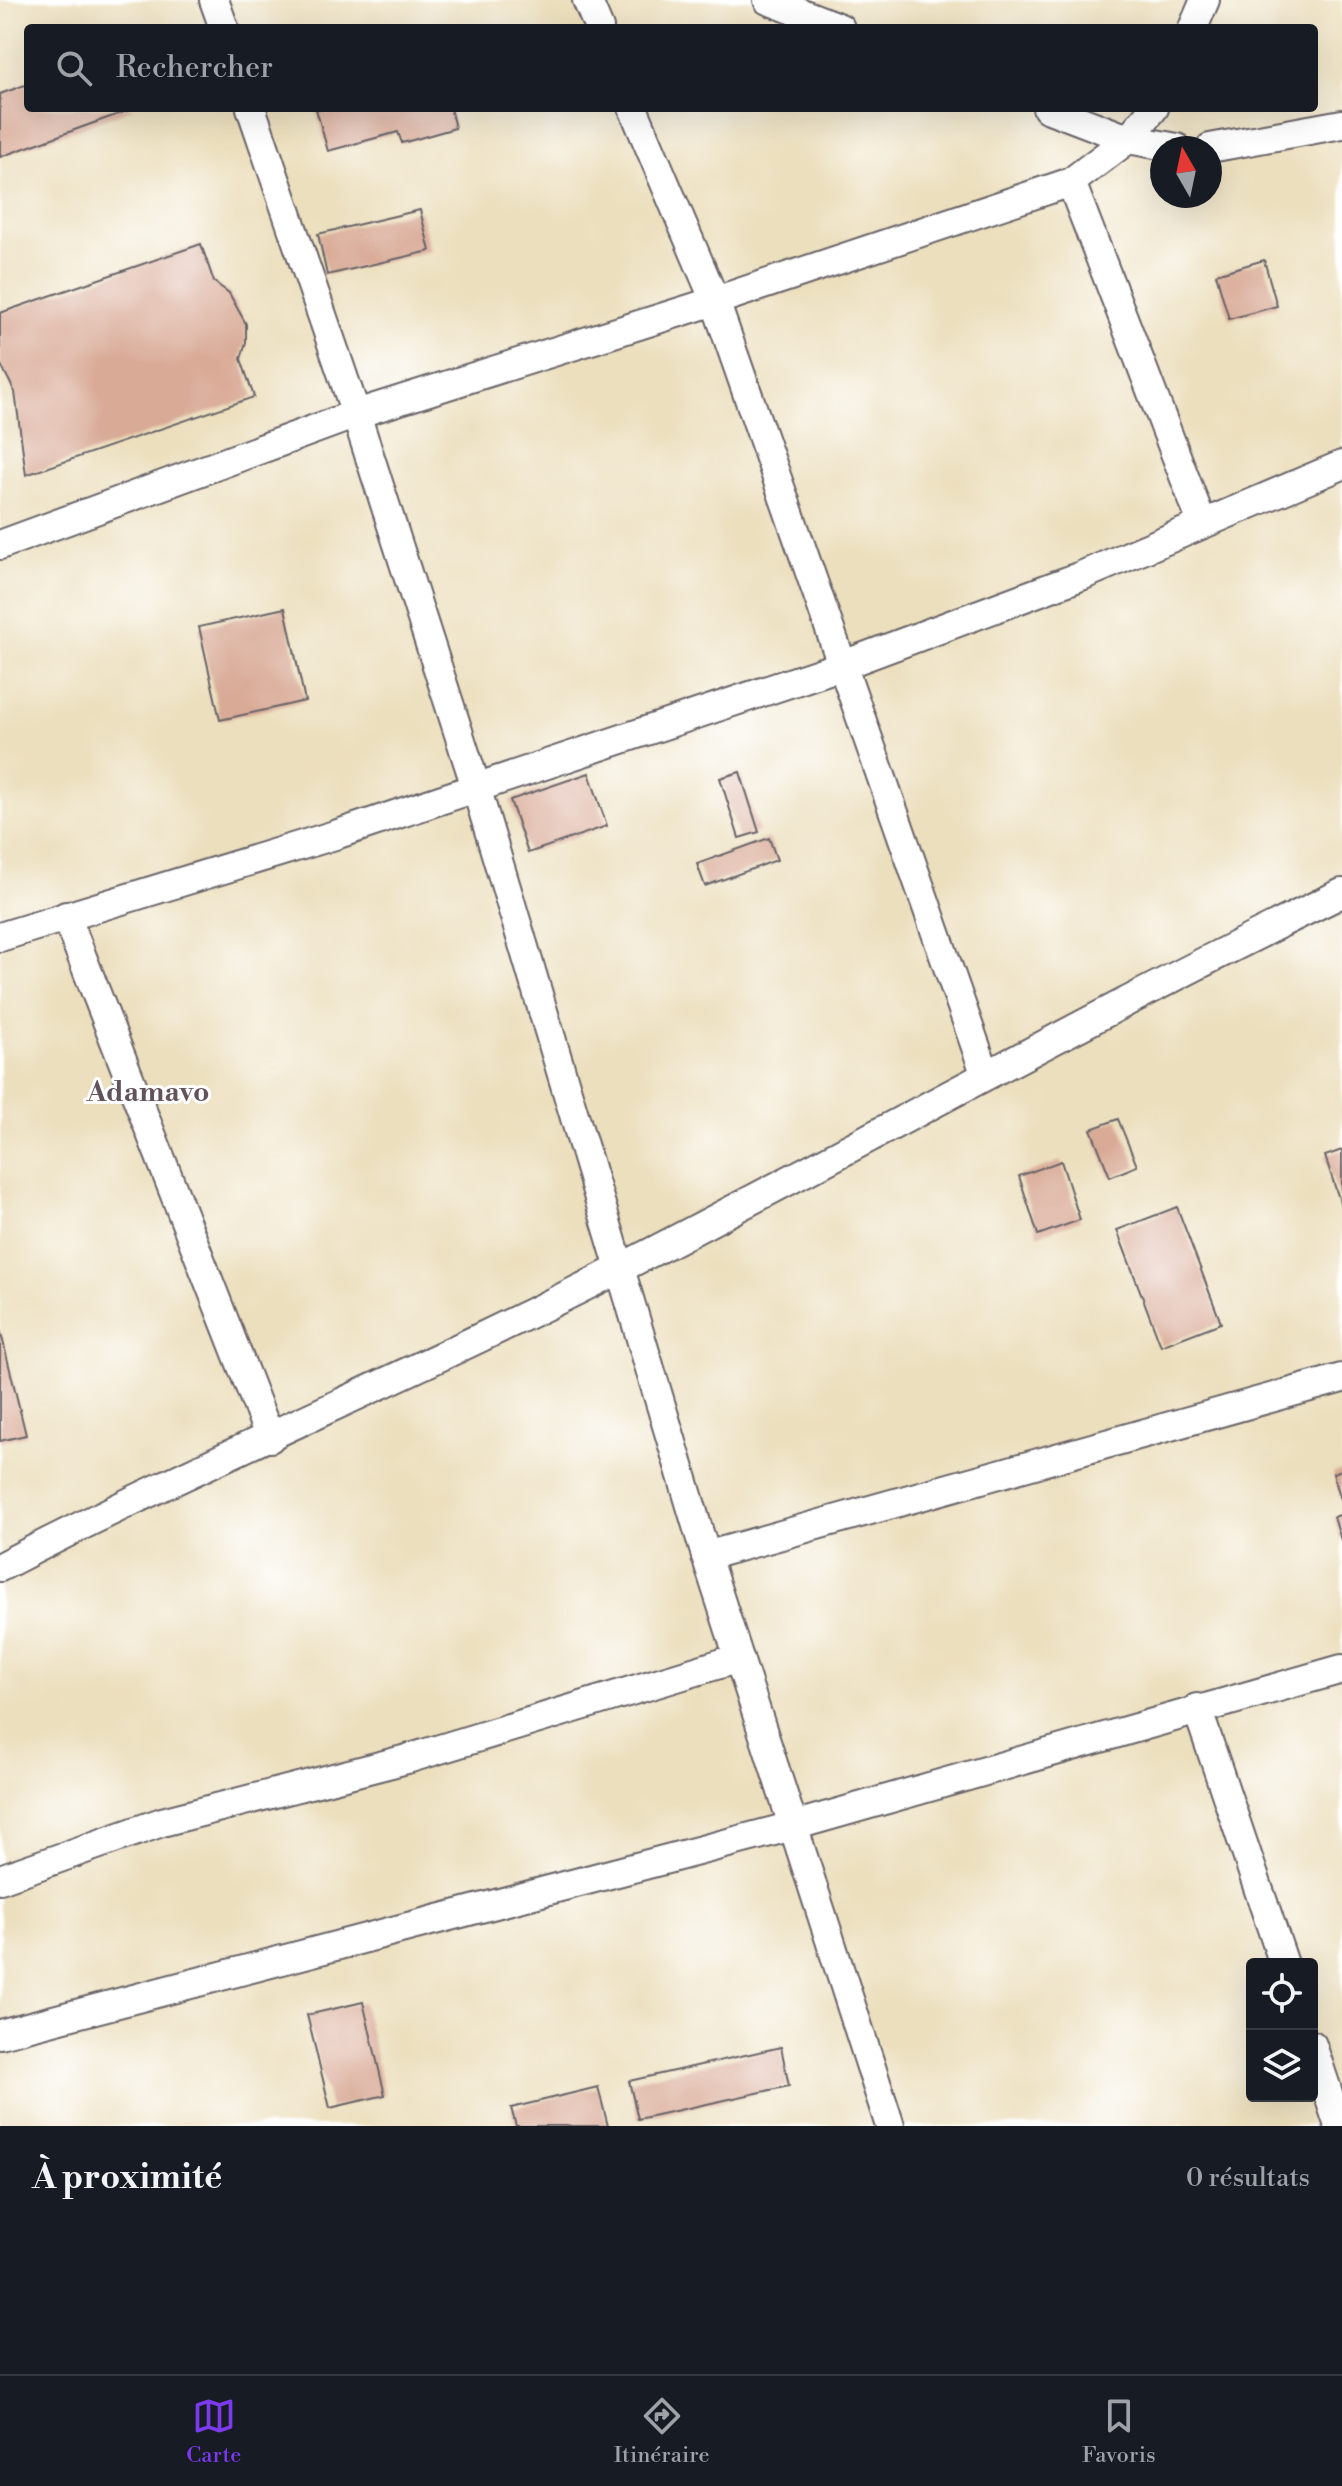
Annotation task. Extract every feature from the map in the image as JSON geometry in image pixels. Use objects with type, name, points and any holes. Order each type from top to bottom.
[{"type":"street","points":[[214,0],[223,24]]},
{"type":"street","points":[[587,0],[597,24]]},
{"type":"street","points":[[768,0],[830,24]]},
{"type":"street","points":[[1195,24],[1205,0]]},
{"type":"street","points":[[252,112],[356,414],[476,787],[706,1556],[890,2126]]},
{"type":"street","points":[[635,112],[715,301],[985,1073]]},
{"type":"street","points":[[1057,112],[1128,139],[1150,143]]},
{"type":"street","points":[[0,545],[356,414],[715,301],[1071,182],[1128,139],[1151,112]]},
{"type":"street","points":[[1222,146],[1342,124]]},
{"type":"street","points":[[1071,182],[1202,523]]},
{"type":"street","points":[[0,937],[335,835],[843,665],[1081,576],[1342,465]]},
{"type":"street","points":[[0,1567],[114,1509],[270,1438],[618,1270],[1161,981],[1342,893]]},
{"type":"street","points":[[66,916],[270,1438]]},
{"type":"street","points":[[706,1556],[1342,1378]]},
{"type":"street","points":[[0,1879],[162,1822],[407,1759],[739,1658]]},
{"type":"street","points":[[0,2034],[793,1826],[1342,1669]]},
{"type":"street","points":[[1197,1708],[1282,1958]]},
{"type":"street","points":[[1318,2054],[1332,2075],[1339,2126]]},
{"type":"building","points":[[24,85],[24,112],[124,112],[0,157],[0,94]]},
{"type":"building","points":[[317,112],[451,112],[455,128],[402,143],[398,132],[328,151]]},
{"type":"building","points":[[420,210],[430,251],[327,275],[318,234]]},
{"type":"building","points":[[201,244],[214,282],[229,293],[246,324],[246,342],[241,359],[254,397],[26,475],[15,392],[0,363],[0,313]]},
{"type":"building","points":[[1264,260],[1277,306],[1229,319],[1216,274]]},
{"type":"building","points":[[285,608],[305,701],[220,720],[199,627]]},
{"type":"building","points":[[740,772],[759,832],[739,838],[720,778]]},
{"type":"building","points":[[589,773],[607,826],[528,853],[510,800]]},
{"type":"building","points":[[769,838],[777,860],[705,886],[697,864]]},
{"type":"building","points":[[1118,1119],[1137,1166],[1110,1177],[1091,1129]]},
{"type":"building","points":[[1342,1150],[1342,1205],[1341,1205],[1325,1156]]},
{"type":"building","points":[[1061,1161],[1080,1220],[1038,1235],[1019,1176]]},
{"type":"building","points":[[1177,1207],[1221,1323],[1161,1346],[1117,1230]]},
{"type":"building","points":[[0,1329],[26,1435],[0,1441]]},
{"type":"building","points":[[1342,1470],[1342,1500],[1341,1500],[1333,1473]]},
{"type":"building","points":[[1342,1514],[1342,1540],[1341,1540],[1334,1517]]},
{"type":"building","points":[[363,2002],[385,2095],[330,2108],[307,2015]]},
{"type":"building","points":[[781,2047],[789,2086],[638,2119],[629,2081]]},
{"type":"building","points":[[598,2087],[608,2126],[516,2126],[511,2108]]},
{"type":"district","name":"Adamavo","points":[[148,1091]]}]
